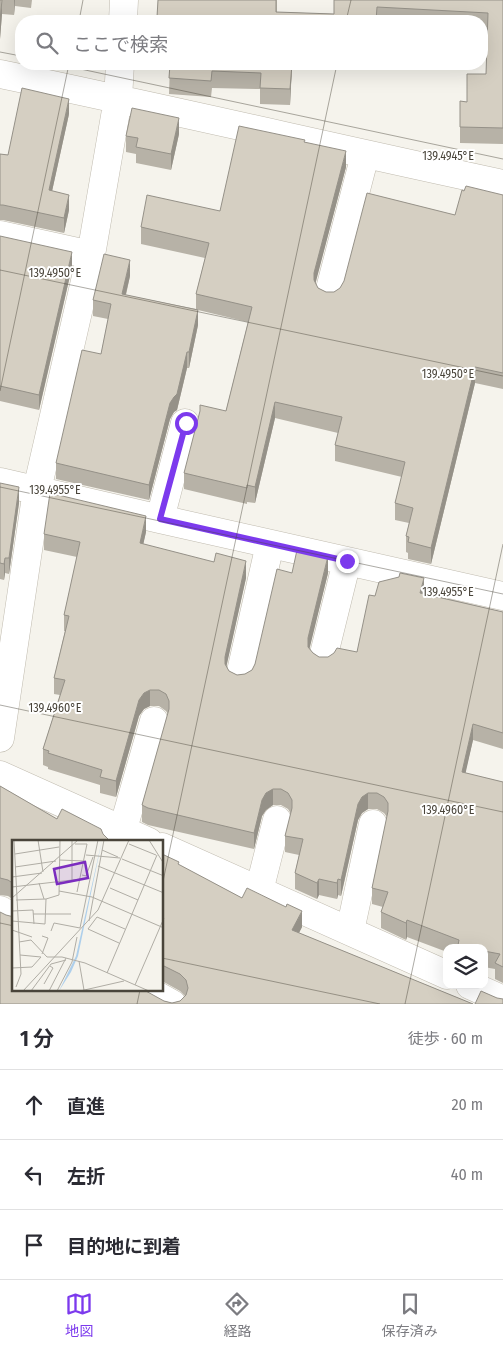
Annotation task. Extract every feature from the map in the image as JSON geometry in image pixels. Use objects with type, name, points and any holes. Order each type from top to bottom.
[{"type":"street","points":[[123,15],[124,0]]},
{"type":"street","points":[[0,738],[37,490],[91,255],[118,99],[120,70]]},
{"type":"street","points":[[0,74],[503,184]]},
{"type":"street","points":[[329,293],[365,155]]},
{"type":"street","points":[[0,235],[91,255]]},
{"type":"street","points":[[160,519],[186,423]]},
{"type":"street","points":[[0,482],[503,596]]},
{"type":"street","points":[[240,676],[270,544]]},
{"type":"street","points":[[322,658],[347,561]]},
{"type":"street","points":[[119,836],[154,721]]},
{"type":"street","points":[[0,775],[119,836],[139,840]]},
{"type":"street","points":[[259,891],[277,820]]},
{"type":"street","points":[[350,931],[373,824]]},
{"type":"street","points":[[164,848],[443,973]]},
{"type":"street","points":[[0,910],[12,917]]},
{"type":"street","points":[[151,992],[172,1004]]},
{"type":"building","points":[[0,0],[2,0],[0,20]]},
{"type":"building","points":[[158,0],[276,0],[276,12],[334,14],[334,0],[503,0],[503,128],[460,127],[460,101],[467,102],[467,74],[486,74],[486,70],[488,70],[488,13],[377,7],[376,15],[157,15]]},
{"type":"building","points":[[170,70],[292,70],[290,89],[260,88],[261,73],[212,71],[211,81],[169,78]]},
{"type":"building","points":[[22,88],[69,99],[49,190],[69,195],[64,218],[0,205],[0,154],[8,155]]},
{"type":"building","points":[[132,108],[179,118],[171,154],[136,147],[138,138],[126,136]]},
{"type":"building","points":[[239,126],[346,151],[314,273],[314,280],[318,288],[326,292],[334,292],[340,288],[344,281],[367,193],[455,215],[462,190],[464,191],[466,186],[503,195],[503,373],[475,367],[431,548],[408,542],[409,537],[406,536],[413,508],[395,503],[405,462],[335,445],[342,417],[275,402],[255,487],[247,485],[247,488],[184,473],[200,405],[226,411],[252,307],[196,294],[209,243],[141,227],[147,195],[220,211]]},
{"type":"building","points":[[0,236],[72,252],[39,395],[0,386]]},
{"type":"building","points":[[104,254],[130,260],[122,294],[198,310],[189,352],[187,352],[177,394],[170,403],[149,485],[56,463],[82,350],[101,354],[111,304],[93,300]]},
{"type":"building","points":[[0,483],[19,487],[9,558],[5,558],[4,564],[0,563]]},
{"type":"building","points":[[50,493],[146,516],[140,543],[214,562],[216,553],[246,561],[225,657],[225,664],[229,671],[237,675],[245,674],[252,670],[255,664],[277,569],[292,573],[297,550],[328,556],[308,638],[308,647],[319,657],[328,657],[337,648],[357,652],[369,595],[375,596],[379,582],[399,577],[400,573],[424,578],[420,593],[503,612],[503,733],[473,724],[462,772],[503,782],[503,967],[495,963],[500,954],[488,952],[488,944],[458,944],[459,940],[407,920],[406,923],[381,912],[388,892],[372,888],[388,803],[384,797],[377,793],[368,793],[362,797],[358,804],[341,880],[338,879],[337,883],[319,879],[317,883],[295,873],[303,839],[285,836],[292,808],[292,800],[288,793],[281,789],[273,789],[266,793],[262,800],[254,833],[142,805],[169,709],[169,701],[166,694],[159,690],[150,690],[144,693],[139,700],[116,781],[100,777],[102,770],[48,753],[49,751],[43,749],[65,680],[54,678],[69,616],[64,615],[80,542],[44,534]]},
{"type":"building","points":[[0,786],[57,819],[62,809],[101,829],[109,840],[12,840],[12,883],[0,878]]},
{"type":"building","points":[[164,855],[242,898],[247,888],[286,907],[287,904],[302,911],[292,930],[473,1004],[0,1004],[0,912],[12,916],[12,992],[148,992],[172,1003],[180,1001],[186,995],[188,988],[186,980],[180,974],[164,966]]},
{"type":"building","points":[[481,991],[503,999],[503,1004],[475,1004]]},
{"type":"route","points":[[186,423],[160,519],[347,561]]}]
